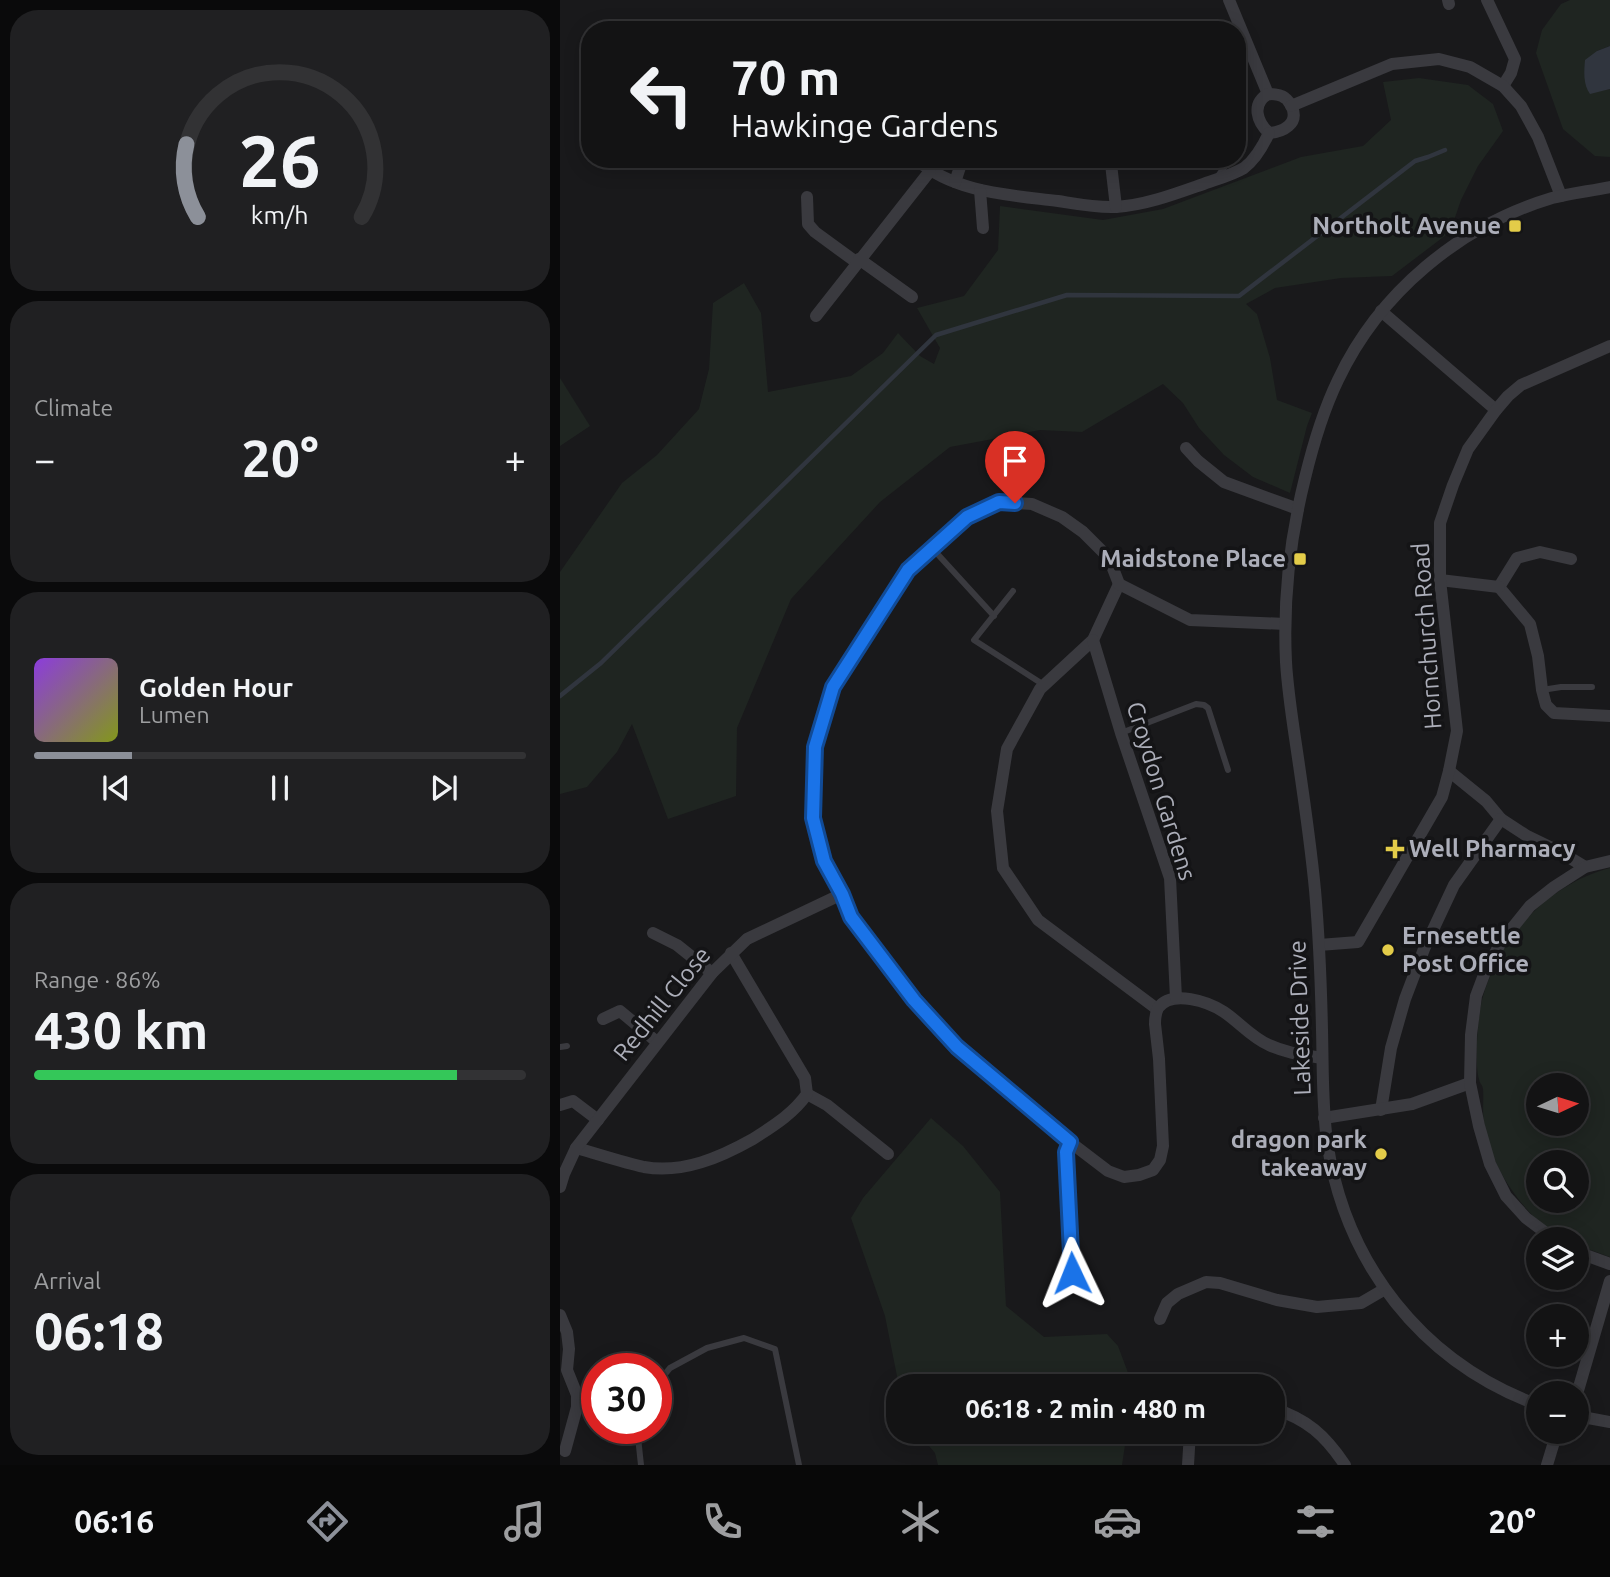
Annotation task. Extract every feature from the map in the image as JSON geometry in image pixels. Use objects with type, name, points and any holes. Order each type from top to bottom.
[{"type":"street","points":[[1229,0],[1238,21]]},
{"type":"street","points":[[1487,0],[1515,59],[1503,86]]},
{"type":"street","points":[[1246,41],[1268,94]]},
{"type":"street","points":[[1291,106],[1392,64],[1439,60],[1471,67],[1503,86],[1521,107],[1538,137],[1561,196],[1610,187]]},
{"type":"street","points":[[1268,94],[1286,98],[1294,115],[1288,128],[1279,133],[1269,133],[1261,126],[1258,117],[1257,106],[1268,94]]},
{"type":"street","points":[[1246,166],[1255,157],[1269,133]]},
{"type":"street","points":[[926,168],[955,182],[980,190],[1091,206],[1116,207],[1157,199],[1244,168]]},
{"type":"street","points":[[955,182],[960,168]]},
{"type":"street","points":[[1111,168],[1116,207]]},
{"type":"street","points":[[816,316],[930,171]]},
{"type":"street","points":[[980,190],[983,228]]},
{"type":"street","name":"Lakeside Drive","points":[[1526,1400],[1474,1374],[1416,1327],[1385,1289],[1365,1258],[1345,1212],[1331,1163],[1324,1118],[1319,945],[1311,856],[1288,688],[1285,624],[1289,566],[1298,509],[1313,447],[1332,391],[1353,352],[1381,311],[1409,281],[1442,254],[1481,228],[1530,205],[1561,196]]},
{"type":"street","points":[[807,197],[808,224],[815,232],[912,297]]},
{"type":"street","points":[[1381,311],[1496,410]]},
{"type":"street","name":"Hornchurch Road","points":[[1319,945],[1358,942],[1442,797],[1457,732],[1440,580],[1440,523],[1468,449],[1496,410],[1521,385],[1610,346]]},
{"type":"street","points":[[1186,448],[1224,482],[1298,509]]},
{"type":"street","points":[[1285,624],[1190,620],[1119,584],[1109,558],[1083,532],[1062,517],[1032,503],[999,502],[967,517],[908,570],[833,687],[815,747],[813,818],[824,861],[851,917],[914,1000],[957,1047],[1108,1171],[1124,1177],[1139,1175],[1153,1170],[1160,1160],[1163,1137],[1154,1024],[1157,1009],[1164,1003],[1176,998],[1208,1003],[1223,1011],[1266,1044],[1288,1052],[1322,1058]]},
{"type":"street","points":[[1499,587],[1517,558],[1540,552],[1571,559]]},
{"type":"street","points":[[1440,580],[1499,587],[1530,624],[1538,656],[1542,690],[1546,705],[1553,713],[1610,716]]},
{"type":"street","points":[[1119,584],[1093,640],[1040,689],[1007,749],[997,808],[1003,868],[1038,920],[1157,1009]]},
{"type":"street","name":"Croydon Gardens","points":[[1093,640],[1170,878],[1176,998]]},
{"type":"street","points":[[1449,771],[1486,801],[1501,819],[1585,867]]},
{"type":"street","points":[[1381,1110],[1391,1048],[1405,999],[1424,949],[1454,886],[1501,819]]},
{"type":"street","points":[[1538,1227],[1506,1196],[1490,1164],[1479,1126],[1470,1083],[1471,1035],[1476,996],[1501,942],[1530,906],[1585,867],[1610,861]]},
{"type":"street","name":"Redhill Close","points":[[560,1187],[576,1148],[657,1042],[731,953],[747,939],[842,894]]},
{"type":"street","points":[[653,933],[677,945],[712,973]]},
{"type":"street","points":[[576,1148],[646,1167],[690,1166],[728,1153],[787,1116],[800,1104],[807,1094],[805,1078],[731,953]]},
{"type":"street","points":[[603,1019],[620,1011],[657,1042]]},
{"type":"street","points":[[1324,1118],[1412,1104],[1470,1083]]},
{"type":"street","points":[[807,1094],[827,1105],[888,1154]]},
{"type":"street","points":[[560,1105],[573,1101],[598,1120]]},
{"type":"street","points":[[1070,1142],[1066,1152],[1072,1273]]},
{"type":"street","points":[[1589,1256],[1610,1264]]},
{"type":"street","points":[[1581,1381],[1610,1281]]},
{"type":"street","points":[[1160,1318],[1167,1303],[1178,1294],[1206,1282],[1220,1283],[1277,1300],[1317,1307],[1361,1303],[1385,1289]]},
{"type":"street","points":[[560,1315],[567,1332],[567,1370],[577,1395],[577,1407],[565,1451]]},
{"type":"street","points":[[1285,1413],[1295,1416],[1314,1430],[1333,1447],[1345,1465]]},
{"type":"street","points":[[1589,1418],[1610,1422]]},
{"type":"street","points":[[1188,1465],[1189,1444]]},
{"type":"street","points":[[1546,1465],[1553,1444]]},
{"type":"lane","points":[[1214,180],[1223,168]]},
{"type":"lane","points":[[932,548],[994,615]]},
{"type":"lane","points":[[1013,591],[974,640],[1044,685]]},
{"type":"lane","points":[[1542,690],[1592,687]]},
{"type":"lane","points":[[1121,733],[1196,704],[1204,705],[1208,708],[1228,770]]},
{"type":"lane","points":[[672,1367],[707,1348],[744,1338],[775,1349],[799,1465]]},
{"type":"lane","points":[[639,1444],[641,1465]]},
{"type":"shaded area","points":[[1570,0],[1610,0],[1610,46],[1597,51],[1590,93],[1610,89],[1610,157],[1595,156],[1563,129],[1536,53],[1542,30],[1561,4]]},
{"type":"shaded area","points":[[1610,46],[1610,89],[1590,94],[1585,82],[1585,60]]},
{"type":"shaded area","points":[[1419,78],[1468,85],[1493,104],[1503,131],[1478,166],[1461,200],[1450,232],[1392,276],[1341,278],[1275,288],[1246,304],[1257,314],[1270,358],[1277,400],[1312,413],[1290,493],[1253,477],[1224,455],[1199,428],[1183,403],[1163,384],[1082,432],[1040,430],[950,447],[880,502],[791,599],[737,728],[736,796],[668,819],[632,724],[617,752],[587,787],[560,794],[560,572],[622,483],[657,455],[699,409],[709,369],[713,303],[744,283],[761,313],[768,392],[851,376],[883,353],[898,333],[920,356],[934,364],[940,348],[917,308],[964,296],[998,250],[1000,206],[1103,220],[1163,209],[1301,157],[1363,146],[1391,120],[1383,82]]},
{"type":"shaded area","points":[[560,378],[590,426],[560,446]]},
{"type":"shaded area","points":[[1610,868],[1610,1257],[1589,1249],[1589,1227],[1545,1227],[1530,1213],[1589,1213],[1589,1150],[1526,1150],[1526,1208],[1507,1183],[1490,1147],[1483,1113],[1483,1089],[1479,1081],[1478,1028],[1482,1000],[1490,977],[1513,935],[1546,900],[1566,887]]},
{"type":"shaded area","points":[[931,1118],[963,1146],[1000,1192],[1006,1306],[1044,1337],[1107,1334],[1118,1346],[1128,1374],[897,1374],[885,1316],[851,1218],[863,1198]]},
{"type":"shaded area","points":[[927,1444],[1125,1444],[1122,1465],[938,1465],[935,1453]]},
{"type":"waterway","points":[[560,696],[601,663],[936,335],[1067,295],[1239,296],[1415,161],[1445,150]]},
{"type":"place","name":"Northolt Avenue","points":[[1515,226]]},
{"type":"place","name":"Maidstone Place","points":[[1300,559]]},
{"type":"place","name":"Well Pharmacy","points":[[1395,849]]},
{"type":"place","name":"Ernesettle Post Office","points":[[1388,950]]},
{"type":"place","name":"dragon park takeaway","points":[[1381,1154]]},
{"type":"route","points":[[1015,503],[999,502],[967,517],[908,570],[833,687],[815,747],[813,818],[824,861],[851,917],[914,1000],[957,1047],[1070,1142],[1066,1152],[1072,1273]]}]
